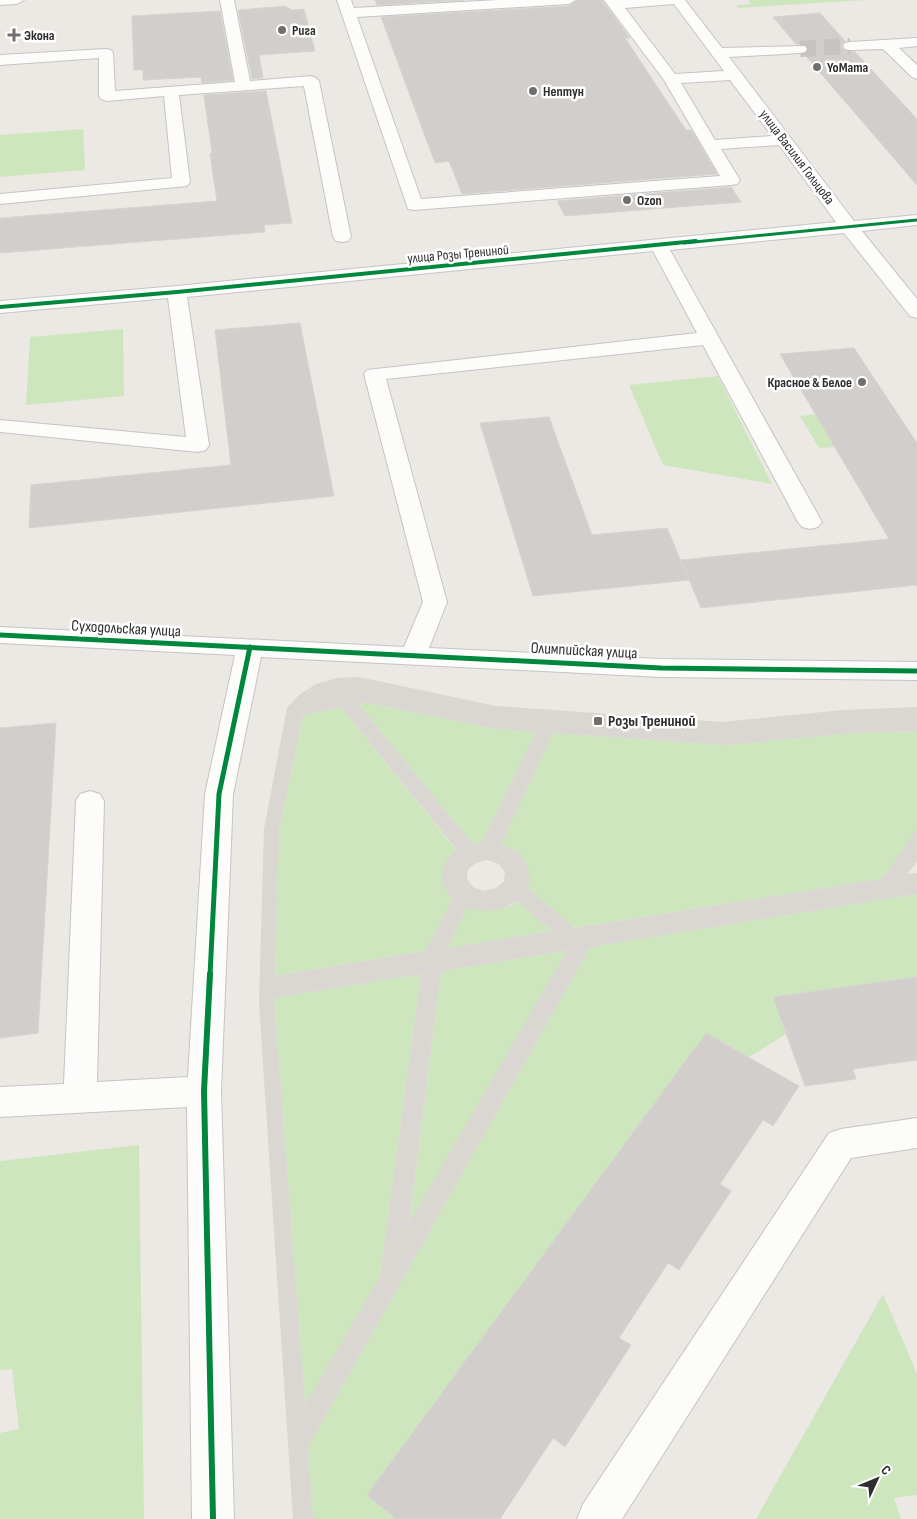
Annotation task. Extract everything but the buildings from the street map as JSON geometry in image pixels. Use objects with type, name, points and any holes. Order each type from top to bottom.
[{"type":"street","points":[[0,1],[17,0]]},
{"type":"street","points":[[228,0],[243,86]]},
{"type":"street","points":[[569,0],[346,7],[414,205],[731,180],[671,79],[613,2]]},
{"type":"street","points":[[613,2],[678,0]]},
{"type":"street","name":"улица Василия Гольцова","points":[[678,0],[849,226],[917,312]]},
{"type":"street","points":[[850,46],[917,42]]},
{"type":"street","points":[[887,44],[917,74]]},
{"type":"street","points":[[719,53],[800,49]]},
{"type":"street","points":[[0,60],[106,53],[106,96],[311,81],[342,237]]},
{"type":"street","points":[[671,79],[736,75]]},
{"type":"street","points":[[0,199],[181,182],[171,91]]},
{"type":"street","points":[[710,145],[784,140]]},
{"type":"street","name":"улица Розы Трениной","points":[[0,307],[177,292],[917,220]]},
{"type":"street","points":[[659,246],[810,522]]},
{"type":"street","points":[[0,426],[198,445],[177,292]]},
{"type":"street","points":[[412,655],[435,602],[374,374],[708,338]]},
{"type":"street","name":"Суходольская улица","points":[[0,635],[250,647]]},
{"type":"street","points":[[213,1519],[204,1091],[219,794],[250,647]]},
{"type":"street","name":"Олимпийская улица","points":[[250,647],[661,668],[917,671]]},
{"type":"street","points":[[80,1099],[90,801]]},
{"type":"street","points":[[0,1102],[204,1091]]},
{"type":"street","points":[[598,1519],[841,1144],[917,1133]]},
{"type":"green space","points":[[748,0],[865,0],[738,8],[736,5],[751,4]]},
{"type":"green space","points":[[83,129],[85,170],[0,177],[0,135]]},
{"type":"green space","points":[[123,329],[124,396],[26,405],[30,337]]},
{"type":"green space","points":[[718,376],[772,484],[663,465],[629,385]]},
{"type":"green space","points":[[817,414],[836,447],[819,448],[800,416]]},
{"type":"green space","points":[[365,702],[490,728],[536,732],[482,842],[472,843],[359,705]]},
{"type":"green space","points":[[341,707],[456,850],[447,861],[444,873],[445,886],[452,899],[425,951],[275,976],[279,829],[303,715]]},
{"type":"green space","points":[[917,731],[917,829],[882,879],[573,928],[527,888],[530,878],[501,844],[553,733],[726,745],[852,733]]},
{"type":"green space","points":[[917,894],[917,977],[773,997],[786,1034],[749,1057],[706,1033],[368,1495],[396,1519],[313,1519],[308,1447],[590,947]]},
{"type":"green space","points":[[517,901],[552,931],[447,948],[467,907],[493,910],[511,905]]},
{"type":"green space","points":[[567,951],[409,1225],[441,971]]},
{"type":"green space","points":[[421,974],[380,1276],[305,1406],[274,998]]},
{"type":"green space","points":[[139,1145],[144,1519],[0,1519],[0,1433],[19,1429],[12,1369],[0,1370],[0,1161]]},
{"type":"green space","points":[[883,1294],[917,1374],[917,1495],[894,1498],[901,1519],[756,1519]]},
{"type":"shaded area","points":[[359,677],[496,706],[722,722],[843,710],[917,707],[917,731],[852,733],[726,745],[553,733],[501,844],[519,853],[527,865],[530,878],[528,888],[574,928],[882,879],[917,829],[917,861],[908,874],[917,873],[917,894],[590,947],[308,1447],[313,1519],[293,1519],[259,1003],[264,829],[287,708],[299,695],[316,684],[337,678]],"holes":[[[365,702],[490,728],[536,732],[482,842],[472,843],[359,705]],[[341,707],[456,849],[446,860],[441,873],[443,886],[452,899],[425,951],[275,976],[279,829],[303,715]],[[487,860],[499,864],[505,872],[504,881],[496,888],[484,891],[473,887],[467,879],[468,869],[476,863]],[[517,901],[552,931],[447,948],[467,908],[483,911],[501,909]],[[566,951],[566,952],[409,1223],[441,971]],[[421,974],[380,1276],[305,1405],[274,998]]]},
{"type":"tunnel","points":[[800,49],[850,46]]},
{"type":"cycle path","points":[[0,307],[177,292],[917,220]]},
{"type":"cycle path","points":[[0,635],[661,668],[917,671]]},
{"type":"cycle path","points":[[213,1519],[204,1091],[219,794],[250,647]]},
{"type":"place","name":"Рига","points":[[282,30]]},
{"type":"place","name":"Экона","points":[[14,35]]},
{"type":"place","name":"YoMama","points":[[817,67]]},
{"type":"place","name":"Нептун","points":[[533,91]]},
{"type":"place","name":"Ozon","points":[[627,200]]},
{"type":"place","name":"Красное & Белое","points":[[862,382]]},
{"type":"place","name":"Розы Трениной","points":[[598,721]]}]
